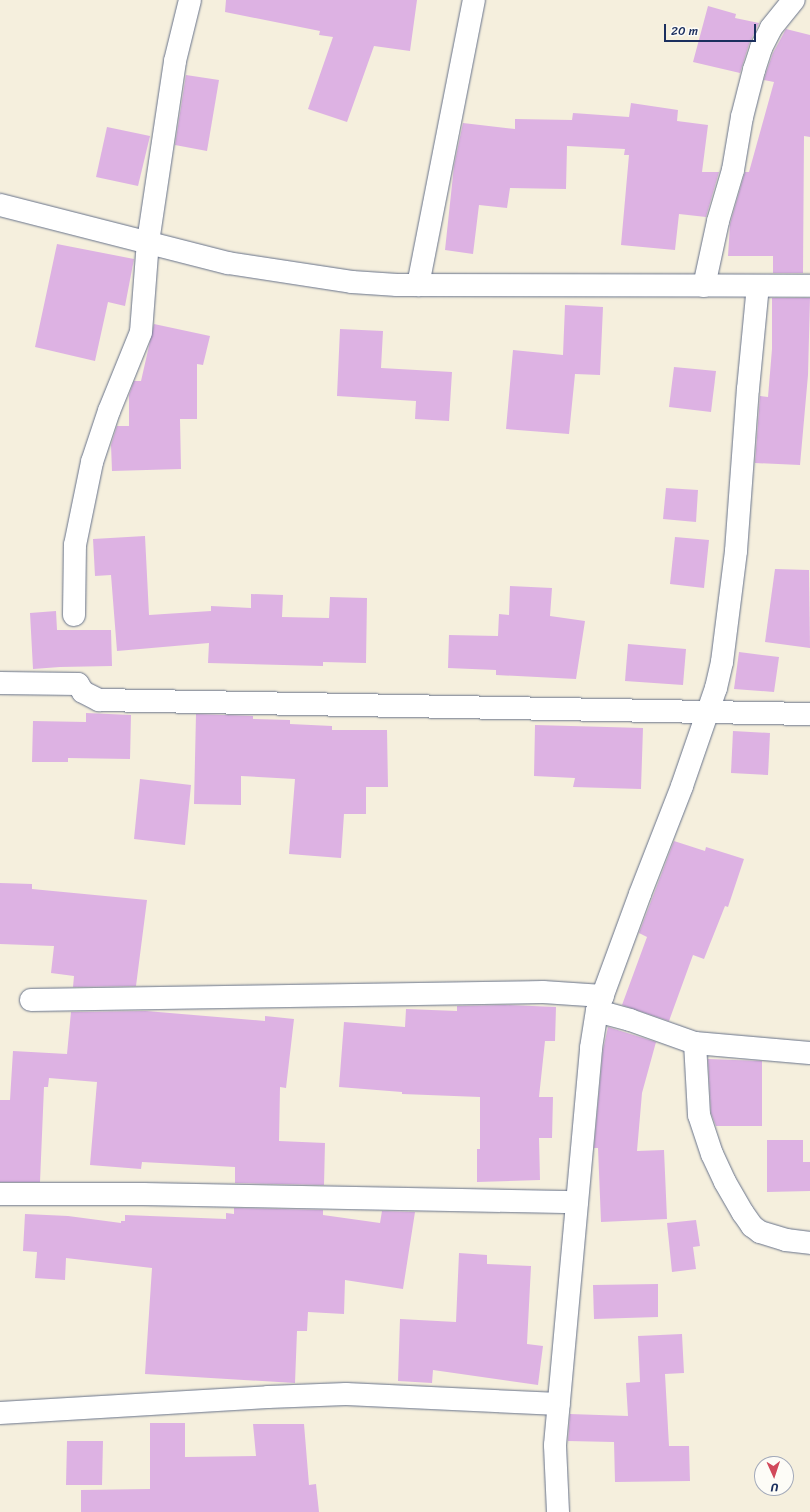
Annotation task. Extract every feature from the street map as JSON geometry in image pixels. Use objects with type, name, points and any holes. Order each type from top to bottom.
[{"type":"street","points":[[74,615],[75,545],[92,462],[109,411],[141,332],[148,242],[175,61],[190,0]]},
{"type":"street","points":[[418,285],[474,0]]},
{"type":"street","points":[[704,286],[718,221],[733,170],[742,117],[760,48],[771,28],[794,0]]},
{"type":"street","points":[[0,205],[75,226],[148,242],[228,263],[352,282],[418,285],[810,286]]},
{"type":"street","points":[[558,1512],[555,1453],[590,1055],[600,1004],[640,894],[682,786],[719,675],[728,622],[736,551],[748,388],[758,286]]},
{"type":"street","points":[[0,683],[78,684],[83,692],[98,700],[810,714]]},
{"type":"street","points":[[31,1000],[543,992],[600,1004],[630,1020],[695,1043],[810,1052]]},
{"type":"street","points":[[695,1043],[699,1115],[712,1154],[742,1213],[752,1226],[760,1232],[786,1240],[810,1242]]},
{"type":"street","points":[[0,1194],[151,1194],[577,1202]]},
{"type":"street","points":[[0,1413],[268,1397],[346,1394],[559,1404]]},
{"type":"building","points":[[226,0],[417,0],[410,51],[374,46],[347,122],[308,109],[333,37],[319,35],[320,31],[225,12]]},
{"type":"building","points":[[708,6],[736,14],[735,18],[759,23],[749,44],[740,73],[693,62]]},
{"type":"building","points":[[786,29],[810,35],[810,137],[804,136],[803,273],[773,273],[773,256],[728,256],[730,224],[745,172],[749,172],[774,82],[764,80],[773,53]]},
{"type":"building","points":[[186,75],[219,80],[207,151],[175,145]]},
{"type":"building","points":[[631,103],[678,110],[677,121],[708,125],[702,172],[719,172],[706,217],[679,214],[675,250],[621,245],[629,155],[624,155],[625,149],[567,146],[566,189],[510,188],[507,208],[479,205],[473,254],[445,250],[454,166],[463,123],[515,129],[515,119],[572,120],[573,113],[629,117]]},
{"type":"building","points":[[107,127],[150,136],[138,186],[96,177]]},
{"type":"building","points":[[57,244],[134,259],[125,306],[108,302],[95,361],[35,347]]},
{"type":"building","points":[[772,298],[810,298],[808,375],[800,465],[755,463],[760,396],[768,397],[772,349]]},
{"type":"building","points":[[565,305],[603,307],[600,375],[575,374],[569,434],[506,429],[513,350],[563,355]]},
{"type":"building","points":[[154,324],[210,336],[203,365],[197,364],[197,419],[180,419],[181,469],[112,471],[111,445],[117,426],[129,426],[129,395],[134,381],[141,381]]},
{"type":"building","points":[[340,329],[383,331],[381,368],[452,372],[449,421],[415,419],[416,401],[337,396]]},
{"type":"building","points":[[674,367],[716,371],[711,412],[669,407]]},
{"type":"building","points":[[666,488],[698,490],[696,522],[663,519]]},
{"type":"building","points":[[145,536],[149,615],[211,611],[211,606],[251,608],[251,594],[283,595],[282,617],[329,618],[330,597],[367,598],[366,663],[323,662],[323,666],[208,663],[209,643],[117,651],[111,575],[95,576],[93,539]]},
{"type":"building","points":[[675,537],[709,540],[704,588],[670,584]]},
{"type":"building","points":[[775,569],[809,570],[810,648],[765,642]]},
{"type":"building","points":[[510,586],[552,588],[550,616],[585,621],[576,679],[496,675],[496,670],[448,668],[449,635],[498,636],[499,614],[509,615]]},
{"type":"building","points":[[56,611],[57,630],[111,630],[112,666],[33,669],[30,613]]},
{"type":"building","points":[[628,644],[686,649],[683,685],[625,681]]},
{"type":"building","points":[[739,652],[779,657],[774,692],[734,689]]},
{"type":"building","points":[[86,713],[131,715],[130,759],[68,758],[68,762],[32,762],[33,721],[86,722]]},
{"type":"building","points":[[196,714],[253,716],[253,719],[290,720],[290,724],[332,726],[332,730],[387,730],[388,787],[366,787],[366,814],[344,814],[341,858],[289,854],[295,779],[241,776],[241,805],[194,804]]},
{"type":"building","points":[[535,725],[643,728],[641,789],[573,787],[575,778],[534,776]]},
{"type":"building","points":[[733,731],[770,733],[768,775],[731,773]]},
{"type":"building","points":[[140,779],[191,785],[185,845],[134,839]]},
{"type":"building","points":[[674,841],[705,851],[706,847],[744,859],[728,907],[725,906],[704,959],[693,955],[669,1021],[622,1005],[647,937],[639,933]]},
{"type":"building","points":[[0,883],[32,884],[32,889],[147,900],[136,986],[73,987],[74,976],[51,973],[54,946],[0,944]]},
{"type":"building","points":[[505,1005],[556,1007],[555,1041],[545,1041],[539,1097],[553,1097],[552,1138],[539,1138],[540,1180],[477,1182],[477,1149],[480,1149],[480,1097],[402,1094],[402,1092],[339,1087],[344,1022],[405,1027],[406,1009],[457,1011],[457,1006]]},
{"type":"building","points":[[146,1011],[265,1021],[265,1016],[294,1019],[286,1088],[280,1087],[279,1141],[325,1143],[324,1185],[235,1183],[235,1167],[142,1162],[141,1169],[90,1165],[97,1082],[49,1078],[48,1087],[44,1087],[40,1182],[0,1182],[0,1100],[10,1100],[13,1051],[67,1054],[71,1012]]},
{"type":"building","points":[[608,1027],[656,1042],[642,1093],[637,1151],[664,1150],[667,1219],[601,1222],[598,1148],[594,1148],[603,1050]]},
{"type":"building","points":[[708,1059],[762,1061],[762,1126],[716,1126],[711,1113]]},
{"type":"building","points":[[767,1140],[803,1140],[803,1162],[810,1162],[810,1191],[767,1192]]},
{"type":"building","points":[[234,1208],[323,1210],[323,1215],[380,1223],[382,1211],[415,1212],[403,1289],[345,1280],[344,1314],[308,1312],[307,1331],[297,1331],[295,1383],[145,1374],[152,1268],[66,1258],[65,1280],[35,1278],[37,1252],[23,1251],[25,1214],[68,1216],[121,1223],[121,1221],[125,1221],[125,1215],[226,1219],[226,1213],[234,1214]]},
{"type":"building","points":[[696,1220],[700,1246],[693,1247],[696,1269],[672,1272],[667,1223]]},
{"type":"building","points":[[459,1253],[487,1255],[487,1264],[531,1266],[527,1344],[543,1346],[538,1385],[433,1370],[432,1383],[398,1381],[400,1319],[456,1322]]},
{"type":"building","points":[[658,1284],[658,1317],[594,1319],[593,1285]]},
{"type":"building","points":[[682,1334],[684,1373],[665,1374],[669,1446],[689,1446],[690,1481],[615,1482],[614,1442],[568,1441],[570,1414],[628,1416],[626,1383],[640,1382],[638,1336]]},
{"type":"building","points":[[150,1423],[185,1423],[185,1457],[256,1456],[253,1424],[304,1424],[309,1485],[316,1484],[319,1512],[81,1512],[81,1490],[150,1489]]},
{"type":"building","points":[[67,1441],[103,1441],[102,1485],[66,1485]]}]
